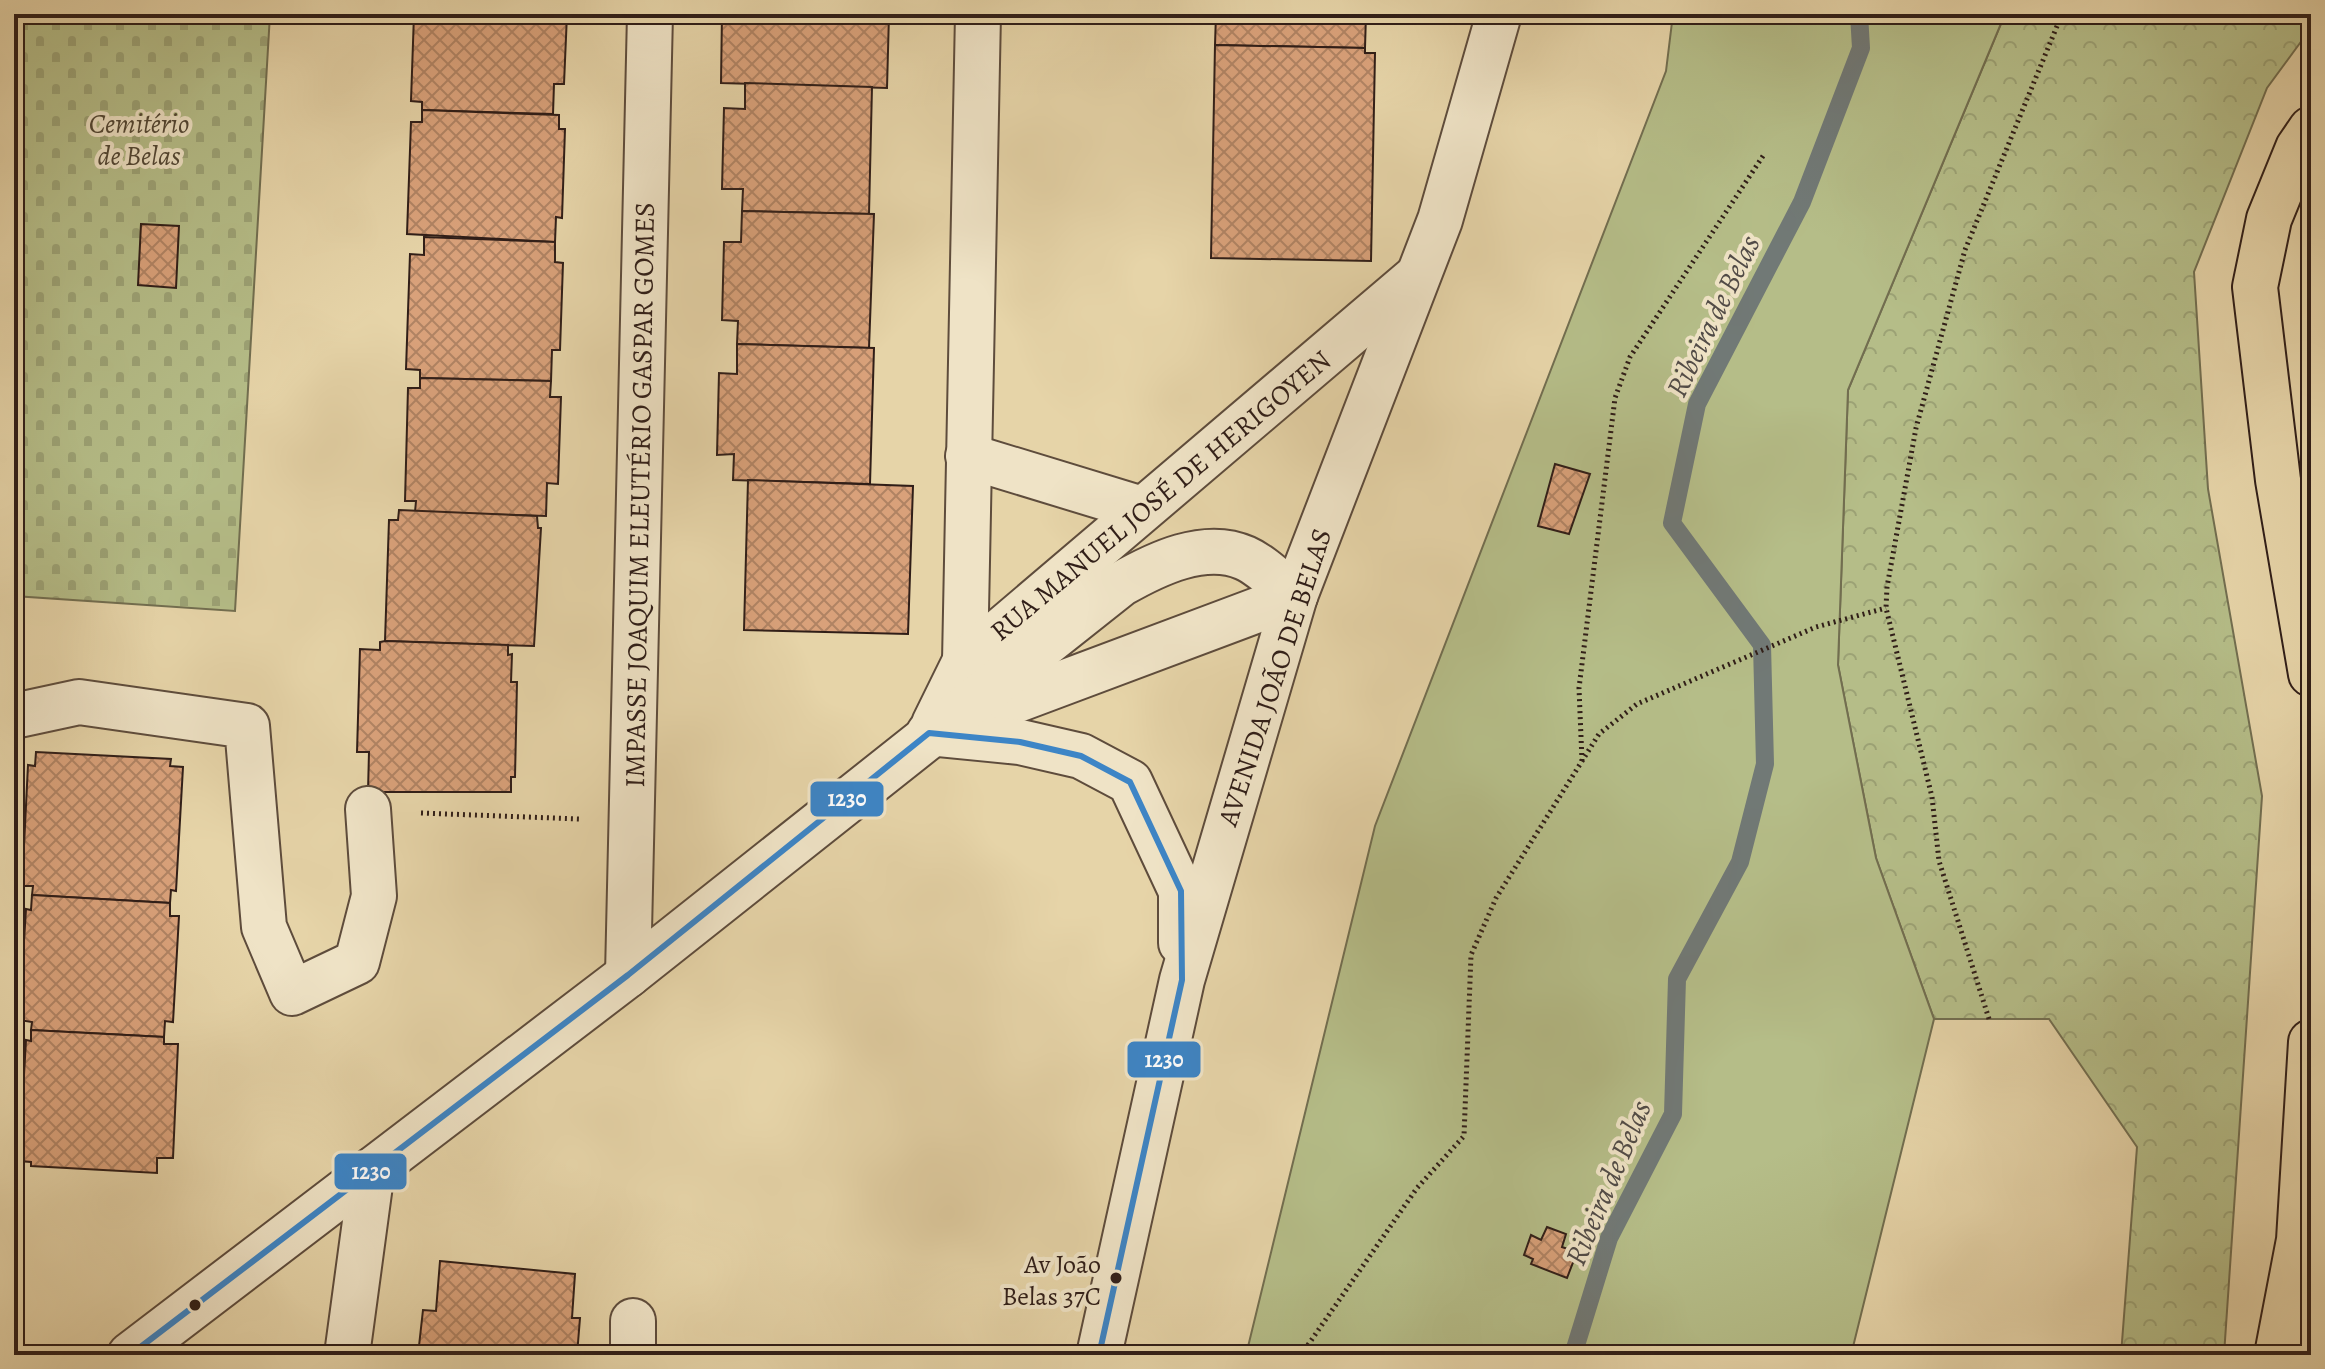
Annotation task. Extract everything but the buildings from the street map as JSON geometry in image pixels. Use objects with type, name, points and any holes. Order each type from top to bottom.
[{"type":"main road","points":[[2311,129],[2298,148],[2269,219],[2255,287],[2278,480],[2311,674]]},
{"type":"main road","points":[[2277,1355],[2299,1240],[2311,1042]]},
{"type":"street","name":"IMPASSE JOAQUIM ELEUTÉRIO GASPAR GOMES","points":[[628,975],[650,14]]},
{"type":"street","points":[[965,661],[978,14]]},
{"type":"street","name":"AVENIDA JOÃO DE BELAS","points":[[1099,1355],[1182,980],[1295,596],[1440,220],[1499,14]]},
{"type":"street","name":"RUA MANUEL JOSÉ DE HERIGOYEN","points":[[929,733],[965,661],[1416,277]]},
{"type":"street","points":[[968,456],[1142,509]]},
{"type":"street","name":"RUA MANUEL JOSÉ DE HERIGOYEN","points":[[130,1355],[628,975],[929,733],[1121,584],[1155,565],[1207,551],[1245,558],[1295,596]]},
{"type":"street","name":"RUA MANUEL JOSÉ DE HERIGOYEN","points":[[929,733],[1295,596]]},
{"type":"street","points":[[14,716],[79,702],[247,726],[264,927],[292,993],[357,962],[374,896],[368,809]]},
{"type":"street","points":[[929,733],[1020,742],[1081,756],[1130,782],[1181,891],[1182,980]]},
{"type":"street","points":[[347,1355],[372,1170]]},
{"type":"path","points":[[1989,1019],[1939,861],[1932,797],[1886,608],[1916,428],[1965,250],[2062,14]]},
{"type":"path","points":[[1582,762],[1579,688],[1615,398],[1630,357],[1765,153]]},
{"type":"path","points":[[1301,1355],[1417,1188],[1464,1136],[1471,955],[1496,898],[1599,734],[1637,704],[1816,627],[1886,608]]},
{"type":"path","points":[[468,816],[631,821]]},
{"type":"green space","name":"Cemitério de Belas","points":[[14,14],[270,14],[235,611],[14,596]]},
{"type":"green space","points":[[1673,14],[2005,14],[1848,390],[1838,665],[1876,858],[1934,1019],[1851,1355],[1246,1355],[1375,826],[1666,71]]},
{"type":"green space","points":[[2005,14],[2311,14],[2311,28],[2267,88],[2194,272],[2208,489],[2262,796],[2224,1355],[2121,1355],[2137,1147],[2049,1019],[1934,1019],[1876,858],[1838,665],[1848,390]]},
{"type":"waterway","name":"Ribeira de Belas","points":[[1573,1355],[1609,1238],[1673,1114],[1677,979],[1740,862],[1765,764],[1762,645],[1672,523],[1697,404],[1802,202],[1861,48],[1859,14]]},
{"type":"transit line","name":"1230","points":[[130,1355],[628,975],[929,733],[1020,742],[1081,756],[1130,782],[1181,891],[1182,980],[1099,1355]]},
{"type":"place","name":"Av João Belas 37C","points":[[1116,1278]]}]
